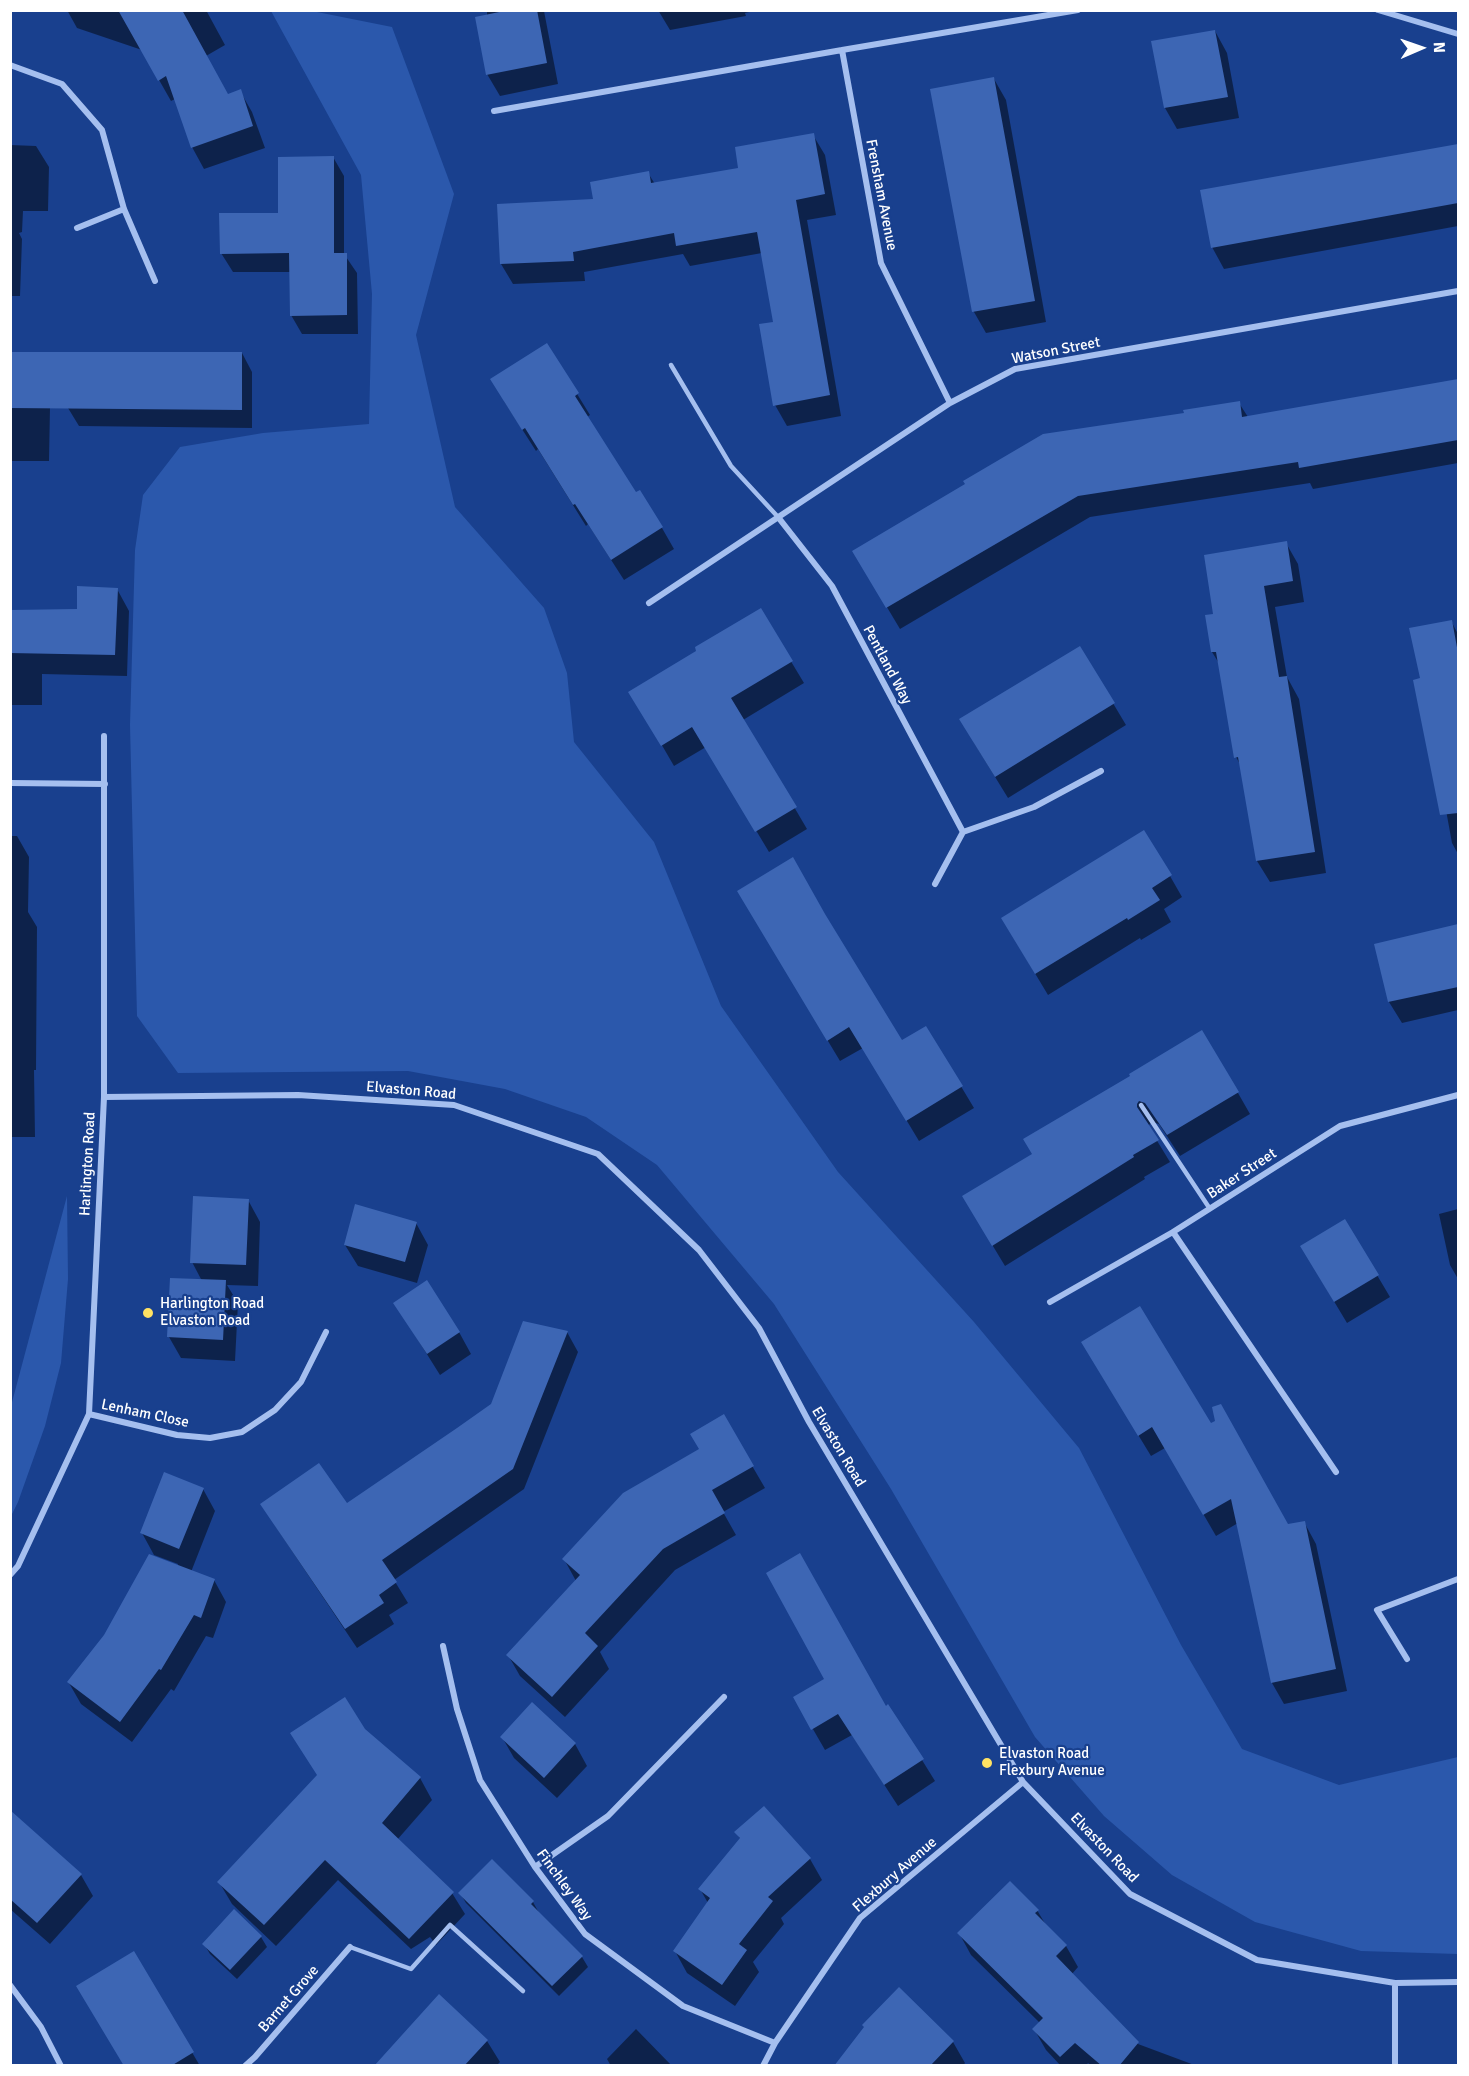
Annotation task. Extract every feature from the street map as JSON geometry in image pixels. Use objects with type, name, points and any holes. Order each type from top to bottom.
[{"type":"street","points":[[494,111],[1078,10]]},
{"type":"street","points":[[1378,10],[1395,13],[1458,34]]},
{"type":"street","name":"Frensham Avenue","points":[[842,50],[881,263],[950,403]]},
{"type":"street","points":[[10,65],[62,84],[102,130],[124,209],[155,281]]},
{"type":"street","points":[[77,228],[124,209]]},
{"type":"street","name":"Watson Street","points":[[649,603],[950,403],[1015,369],[1458,291]]},
{"type":"street","name":"Pentland Way","points":[[778,517],[832,586],[963,832]]},
{"type":"street","name":"Harlington Road","points":[[10,1575],[18,1566],[89,1414],[104,1097],[104,736]]},
{"type":"street","points":[[935,884],[963,832],[1034,807],[1101,771]]},
{"type":"street","points":[[10,783],[105,784]]},
{"type":"street","name":"Elvaston Road","points":[[104,1097],[298,1095],[454,1104],[598,1154],[699,1250],[759,1328],[809,1422],[1023,1782],[1130,1894],[1257,1960],[1395,1983],[1458,1982]]},
{"type":"street","name":"Baker Street","points":[[1050,1302],[1173,1232],[1340,1126],[1458,1095]]},
{"type":"street","points":[[1173,1232],[1336,1472]]},
{"type":"street","name":"Lenham Close","points":[[89,1414],[177,1435],[210,1438],[242,1432],[275,1410],[301,1382],[326,1332]]},
{"type":"street","points":[[1407,1659],[1377,1610],[1458,1579]]},
{"type":"street","name":"Finchley Way","points":[[443,1646],[457,1709],[480,1780],[535,1868],[585,1934],[683,2007],[775,2043]]},
{"type":"street","points":[[535,1868],[608,1816],[724,1697]]},
{"type":"street","name":"Flexbury Avenue","points":[[763,2066],[775,2043],[860,1918],[1023,1782]]},
{"type":"street","name":"Barnet Grove","points":[[245,2066],[350,1947]]},
{"type":"street","points":[[1395,1983],[1395,2066]]},
{"type":"street","points":[[10,1985],[41,2027],[61,2066]]},
{"type":"lane","points":[[672,365],[731,466],[778,517]]},
{"type":"lane","points":[[1141,1106],[1210,1209]]},
{"type":"lane","points":[[350,1947],[411,1969],[450,1925],[523,1991]]},
{"type":"shaded area","points":[[271,11],[312,11],[392,27],[454,194],[416,335],[455,507],[544,608],[567,673],[574,742],[654,842],[721,1006],[838,1172],[974,1322],[1079,1448],[1181,1645],[1242,1749],[1339,1785],[1458,1757],[1458,1954],[1361,1951],[1255,1922],[1172,1875],[1104,1816],[1035,1737],[891,1489],[774,1304],[657,1165],[586,1117],[505,1089],[408,1071],[178,1073],[137,1016],[130,725],[135,550],[143,495],[180,447],[263,433],[369,424],[372,294],[361,175]]},
{"type":"shaded area","points":[[67,1196],[68,1279],[61,1363],[45,1426],[11,1516],[11,1406]]},
{"type":"building","points":[[118,10],[182,10],[228,94],[241,89],[253,126],[191,148],[166,76],[158,81]]},
{"type":"building","points":[[509,10],[537,10],[547,63],[486,75],[475,17]]},
{"type":"building","points":[[1215,30],[1228,97],[1164,108],[1151,41]]},
{"type":"building","points":[[994,77],[1035,301],[972,312],[930,89]]},
{"type":"building","points":[[814,133],[825,194],[796,200],[830,395],[773,406],[759,324],[773,322],[757,232],[676,246],[674,233],[573,252],[574,261],[500,264],[497,204],[593,199],[590,182],[649,171],[651,183],[738,168],[735,147]]},
{"type":"building","points":[[1458,144],[1458,203],[1211,248],[1200,190]]},
{"type":"building","points":[[334,156],[334,253],[347,253],[347,315],[290,316],[289,253],[220,254],[219,213],[278,213],[278,157]]},
{"type":"building","points":[[547,343],[579,393],[575,396],[636,492],[640,490],[663,527],[611,560],[575,504],[573,505],[525,428],[522,430],[490,379]]},
{"type":"building","points":[[10,352],[242,352],[242,410],[10,408]]},
{"type":"building","points":[[1458,379],[1458,440],[1299,468],[1298,462],[1078,496],[886,608],[852,551],[965,484],[963,481],[1043,434],[1184,413],[1183,410],[1240,401],[1242,417]]},
{"type":"building","points":[[1287,541],[1293,581],[1264,586],[1279,677],[1287,676],[1315,852],[1256,861],[1238,757],[1234,758],[1216,652],[1211,652],[1205,615],[1213,614],[1204,555]]},
{"type":"building","points":[[77,586],[118,588],[115,655],[10,653],[10,610],[77,609]]},
{"type":"building","points":[[761,608],[793,661],[731,698],[797,807],[755,832],[692,727],[661,746],[628,692],[696,651],[695,647]]},
{"type":"building","points":[[1452,620],[1458,653],[1458,813],[1440,815],[1413,680],[1420,678],[1409,628]]},
{"type":"building","points":[[1080,646],[1115,703],[995,777],[959,719]]},
{"type":"building","points":[[1144,830],[1172,875],[1152,888],[1160,900],[1035,974],[1001,918]]},
{"type":"building","points":[[793,857],[902,1040],[926,1026],[963,1086],[906,1121],[849,1027],[827,1041],[737,891]]},
{"type":"building","points":[[1458,924],[1458,987],[1388,1002],[1374,944]]},
{"type":"building","points":[[1202,1030],[1239,1092],[1167,1135],[1145,1103],[1139,1101],[1137,1107],[1159,1140],[992,1246],[962,1196],[1032,1154],[1023,1139],[1130,1076],[1129,1074]]},
{"type":"building","points":[[193,1196],[249,1199],[246,1265],[190,1263]]},
{"type":"building","points":[[355,1204],[417,1222],[405,1262],[344,1245]]},
{"type":"building","points":[[1345,1219],[1379,1275],[1334,1302],[1300,1246]]},
{"type":"building","points":[[170,1278],[226,1280],[223,1340],[167,1337]]},
{"type":"building","points":[[427,1280],[460,1332],[427,1354],[393,1303]]},
{"type":"building","points":[[1140,1306],[1211,1423],[1215,1421],[1212,1407],[1221,1404],[1288,1524],[1305,1521],[1336,1669],[1271,1683],[1231,1499],[1203,1515],[1152,1427],[1138,1436],[1081,1342]]},
{"type":"building","points":[[523,1321],[568,1331],[513,1469],[382,1560],[397,1582],[379,1595],[384,1603],[345,1629],[260,1504],[319,1463],[347,1503],[457,1428],[491,1404]]},
{"type":"building","points":[[724,1414],[754,1466],[712,1490],[725,1513],[663,1549],[585,1633],[598,1646],[552,1697],[506,1655],[580,1575],[562,1559],[623,1493],[699,1449],[690,1434]]},
{"type":"building","points":[[164,1472],[204,1488],[179,1549],[140,1533]]},
{"type":"building","points":[[800,1553],[886,1706],[888,1704],[924,1759],[884,1785],[838,1714],[811,1730],[793,1697],[824,1679],[766,1573]]},
{"type":"building","points":[[149,1554],[215,1579],[201,1618],[194,1615],[161,1670],[159,1669],[120,1722],[67,1682],[104,1635]]},
{"type":"building","points":[[345,1697],[365,1729],[421,1777],[382,1823],[454,1892],[409,1939],[325,1860],[264,1925],[217,1882],[317,1775],[290,1733]]},
{"type":"building","points":[[532,1702],[576,1743],[544,1778],[500,1737]]},
{"type":"building","points":[[764,1806],[811,1858],[768,1897],[773,1901],[739,1944],[747,1950],[722,1985],[673,1951],[710,1898],[698,1889],[740,1838],[734,1832]]},
{"type":"building","points":[[10,1810],[82,1874],[37,1923],[10,1899]]},
{"type":"building","points":[[492,1859],[534,1901],[531,1904],[583,1956],[552,1986],[458,1893]]},
{"type":"building","points":[[1010,1881],[1039,1910],[1035,1913],[1067,1945],[1056,1956],[1139,2042],[1119,2066],[1102,2066],[1075,2043],[1060,2057],[1032,2029],[1043,2018],[957,1933]]},
{"type":"building","points":[[234,1909],[262,1936],[230,1970],[202,1944]]},
{"type":"building","points":[[134,1951],[194,2052],[171,2066],[124,2066],[76,1986]]},
{"type":"building","points":[[899,1987],[954,2041],[930,2066],[834,2066],[864,2027],[862,2025]]},
{"type":"building","points":[[439,1994],[488,2040],[464,2066],[374,2066]]},
{"type":"place","name":"Harlington Road Elvaston Road","points":[[148,1313]]},
{"type":"place","name":"Elvaston Road Flexbury Avenue","points":[[987,1763]]}]
